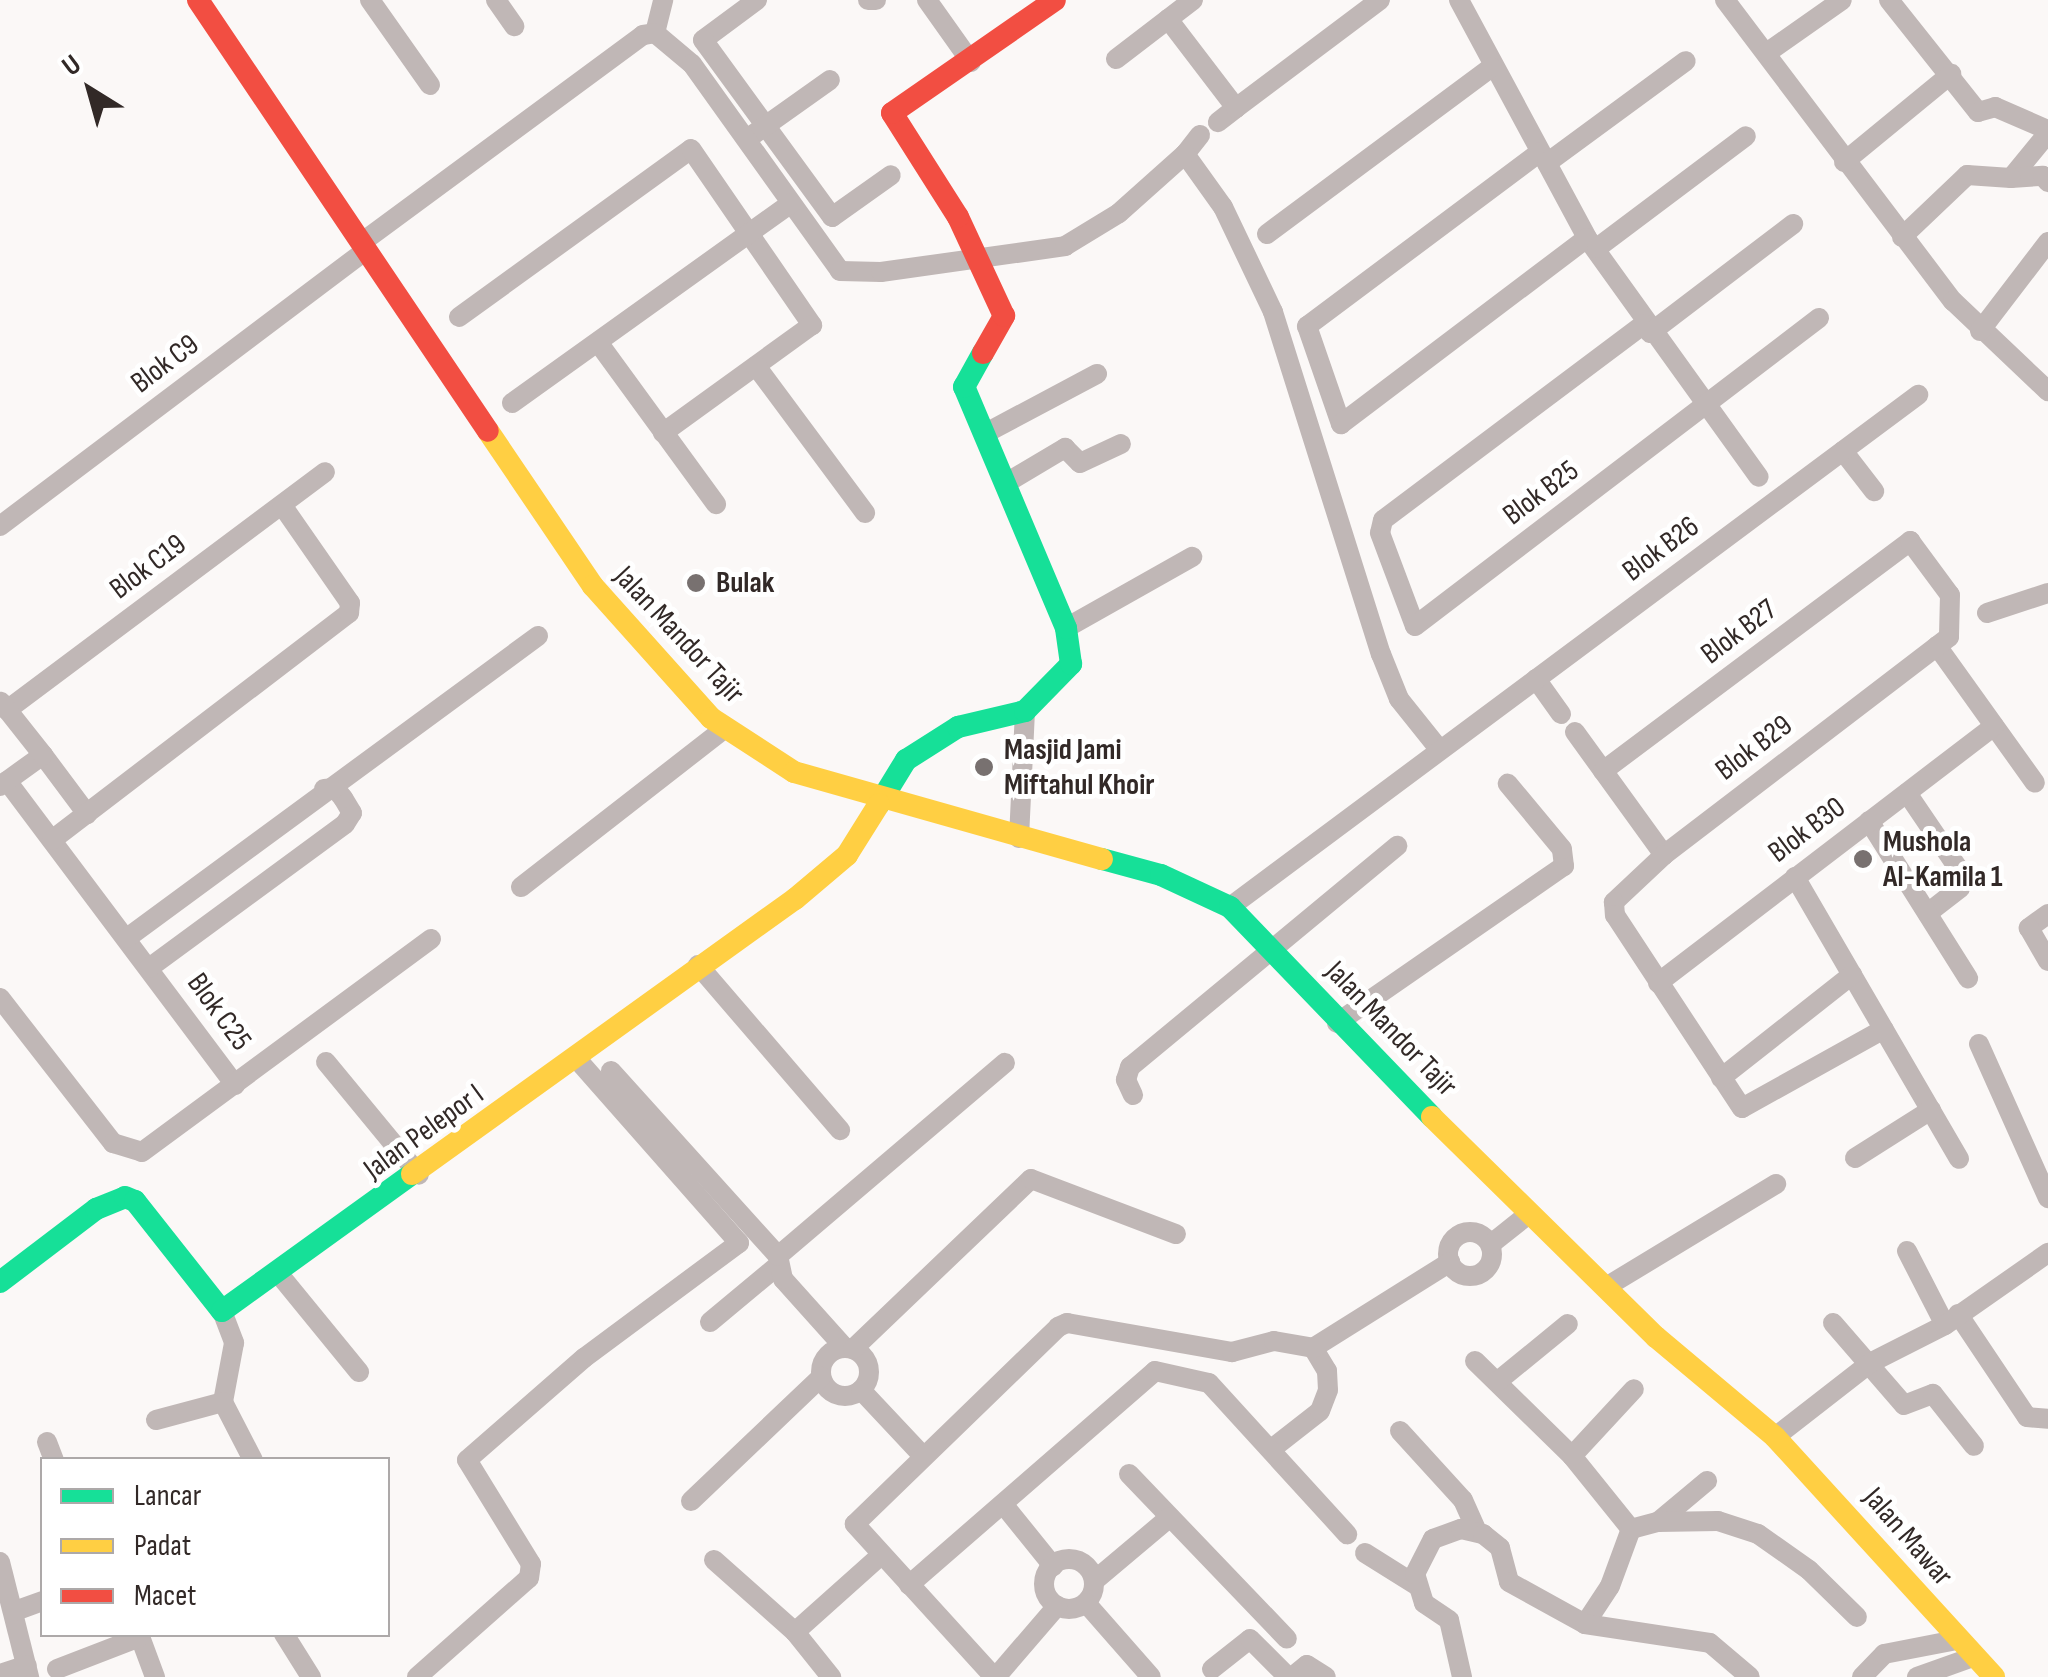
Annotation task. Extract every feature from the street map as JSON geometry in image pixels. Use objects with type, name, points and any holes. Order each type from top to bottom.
[{"type":"street","name":"Jalan Mandor Tajir","points":[[198,0],[592,586],[655,662],[724,729],[794,772],[1160,875],[1230,907],[1337,1024],[1530,1213],[1775,1437]]},
{"type":"street","points":[[370,0],[430,85]]},
{"type":"street","points":[[496,0],[514,26]]},
{"type":"street","points":[[663,0],[649,34],[692,64],[840,270],[881,272],[1065,246],[1120,213],[1185,154],[1200,135]]},
{"type":"street","points":[[757,0],[703,40],[832,218],[891,175]]},
{"type":"street","points":[[868,0],[876,0]]},
{"type":"street","points":[[927,0],[971,62]]},
{"type":"street","points":[[1019,838],[1026,711],[1073,661],[1066,628],[964,387],[1004,316],[978,256],[892,113],[971,62],[1055,0]]},
{"type":"street","points":[[1116,59],[1193,0]]},
{"type":"street","points":[[1218,122],[1380,0]]},
{"type":"street","points":[[1458,0],[1592,243],[1704,408],[1759,477]]},
{"type":"street","points":[[1725,0],[1768,52],[1844,162],[1980,332],[2048,391]]},
{"type":"street","points":[[1768,52],[1842,0]]},
{"type":"street","points":[[1889,0],[1978,112],[1995,107],[2048,132],[2011,178]]},
{"type":"street","points":[[1168,20],[1236,108]]},
{"type":"street","name":"Blok C9","points":[[0,526],[364,246],[649,34]]},
{"type":"street","points":[[1686,61],[1543,157],[1307,326],[1341,424],[1746,136]]},
{"type":"street","points":[[1267,234],[1492,67]]},
{"type":"street","points":[[1844,162],[1951,74]]},
{"type":"street","points":[[746,140],[830,80]]},
{"type":"street","points":[[458,317],[691,149],[812,325],[663,433]]},
{"type":"street","points":[[1185,154],[1223,207],[1274,312],[1382,654],[1399,699],[1439,749]]},
{"type":"street","points":[[1902,237],[1967,175],[2043,176],[2048,182]]},
{"type":"street","points":[[512,403],[600,344],[792,203]]},
{"type":"street","points":[[1647,328],[1793,224]]},
{"type":"street","points":[[1980,332],[2048,242]]},
{"type":"street","name":"Blok B25","points":[[1647,328],[1383,520],[1380,533],[1415,626],[1820,318]]},
{"type":"street","points":[[600,344],[716,504]]},
{"type":"street","points":[[756,366],[866,513]]},
{"type":"street","points":[[984,434],[1096,374]]},
{"type":"street","name":"Blok B26","points":[[1230,907],[1918,395]]},
{"type":"street","points":[[1006,483],[1066,448],[1080,463],[1120,444]]},
{"type":"street","points":[[1843,450],[1874,491]]},
{"type":"street","name":"Blok C19","points":[[4,705],[325,472]]},
{"type":"street","points":[[52,840],[339,626],[350,603],[282,504]]},
{"type":"street","name":"Blok B27","points":[[1603,771],[1910,541],[1950,596],[1949,637],[1937,646]]},
{"type":"street","points":[[1066,628],[1192,556]]},
{"type":"street","points":[[1987,613],[2048,593]]},
{"type":"street","points":[[127,938],[324,789],[538,636]]},
{"type":"street","points":[[1937,646],[2035,783]]},
{"type":"street","name":"Blok B29","points":[[1658,983],[1614,902],[1664,856],[1937,646]]},
{"type":"street","points":[[1536,679],[1560,714]]},
{"type":"street","points":[[4,705],[87,814]]},
{"type":"street","name":"Jalan Pelepor I","points":[[222,1311],[418,1175],[835,866],[906,760],[958,727],[1026,711]]},
{"type":"street","name":"Blok B30","points":[[1658,983],[1994,726]]},
{"type":"street","points":[[521,888],[724,729]]},
{"type":"street","points":[[1575,732],[1664,856]]},
{"type":"street","points":[[4,783],[42,755]]},
{"type":"street","name":"Blok C25","points":[[4,783],[127,938],[235,1085],[430,939]]},
{"type":"street","points":[[1337,1024],[1564,866],[1562,850],[1508,784]]},
{"type":"street","points":[[149,968],[345,824],[352,813],[343,798],[336,788],[324,789]]},
{"type":"street","points":[[1907,793],[1962,874],[1960,888],[1928,913]]},
{"type":"street","points":[[1869,821],[1968,978]]},
{"type":"street","points":[[1133,1095],[1126,1080],[1130,1067],[1396,846]]},
{"type":"street","points":[[1795,877],[1959,1159]]},
{"type":"street","points":[[2048,914],[2029,928],[2048,962]]},
{"type":"street","points":[[698,966],[840,1130]]},
{"type":"street","points":[[1721,1078],[1852,974]]},
{"type":"street","points":[[1658,983],[1742,1108],[1884,1029]]},
{"type":"street","points":[[0,998],[113,1144],[142,1152],[235,1085]]},
{"type":"street","points":[[1979,1044],[2048,1198]]},
{"type":"street","points":[[416,1677],[528,1578],[531,1564],[467,1460],[584,1358],[739,1243],[576,1057]]},
{"type":"street","points":[[326,1062],[418,1175]]},
{"type":"street","points":[[710,1322],[1005,1064]]},
{"type":"street","points":[[610,1070],[868,1367],[861,1390]]},
{"type":"street","points":[[1855,1158],[1931,1110]]},
{"type":"street","points":[[691,1500],[821,1376],[829,1354],[848,1348],[1031,1179],[1176,1234]]},
{"type":"street","points":[[1606,1286],[1776,1184]]},
{"type":"street","points":[[0,1281],[96,1209],[125,1198],[157,1227],[222,1311],[234,1343],[223,1402],[251,1457]]},
{"type":"street","points":[[1491,1244],[1530,1213]]},
{"type":"street","points":[[1465,1232],[1480,1234],[1491,1244],[1492,1260],[1476,1276],[1460,1274],[1450,1262],[1452,1241],[1465,1232]]},
{"type":"street","points":[[1906,1251],[1951,1320],[2027,1417],[2048,1419]]},
{"type":"street","points":[[1775,1437],[1870,1363],[1951,1320],[2048,1253]]},
{"type":"street","points":[[1086,1603],[1056,1606],[995,1677],[855,1524],[1067,1322],[1232,1352],[1274,1341],[1313,1348],[1450,1262]]},
{"type":"street","points":[[278,1273],[358,1372]]},
{"type":"street","points":[[1833,1323],[1904,1405],[1933,1394],[1974,1446]]},
{"type":"street","points":[[1498,1381],[1568,1324]]},
{"type":"street","points":[[1274,1447],[1324,1400],[1327,1371],[1313,1348]]},
{"type":"street","points":[[1208,1383],[1232,1352]]},
{"type":"street","points":[[1475,1361],[1572,1456],[1631,1529]]},
{"type":"street","points":[[909,1585],[1150,1374],[1208,1383],[1274,1447],[1347,1534]]},
{"type":"street","points":[[821,1376],[837,1394],[861,1390]]},
{"type":"street","points":[[1572,1456],[1634,1389]]},
{"type":"street","points":[[861,1390],[923,1456]]},
{"type":"street","points":[[156,1420],[223,1402]]},
{"type":"street","points":[[1400,1431],[1462,1500],[1477,1531],[1500,1548],[1509,1582],[1584,1624],[1710,1643],[1750,1677]]},
{"type":"street","name":"Jalan Mawar","points":[[1775,1437],[1868,1534],[1974,1664]]},
{"type":"street","points":[[1129,1474],[1287,1639]]},
{"type":"street","points":[[1658,1522],[1707,1482]]},
{"type":"street","points":[[1003,1504],[1053,1566]]},
{"type":"street","points":[[1086,1603],[1094,1581],[1170,1517]]},
{"type":"street","points":[[1631,1529],[1658,1522],[1718,1521],[1758,1534],[1810,1570],[1857,1617]]},
{"type":"street","points":[[1584,1624],[1610,1586],[1631,1529]]},
{"type":"street","points":[[1462,1677],[1448,1620],[1424,1603],[1416,1584],[1420,1555],[1433,1539],[1452,1530],[1477,1531]]},
{"type":"street","points":[[1366,1552],[1416,1584]]},
{"type":"street","points":[[794,1632],[882,1555]]},
{"type":"street","points":[[714,1560],[794,1632],[831,1677]]},
{"type":"street","points":[[1053,1566],[1078,1561],[1094,1581]]},
{"type":"street","points":[[0,1562],[28,1671],[0,1674]]},
{"type":"street","points":[[1053,1566],[1044,1587],[1056,1606]]},
{"type":"street","points":[[15,1611],[40,1602]]},
{"type":"street","points":[[1086,1603],[1151,1677]]},
{"type":"street","points":[[57,1670],[138,1637]]},
{"type":"street","points":[[140,1637],[156,1677]]},
{"type":"street","points":[[286,1637],[312,1677]]},
{"type":"street","points":[[1212,1669],[1250,1639],[1290,1677],[1307,1665],[1326,1677]]},
{"type":"street","points":[[1866,1676],[1884,1654],[1974,1664]]},
{"type":"street","points":[[1917,1677],[1974,1664]]},
{"type":"traffic: fast","points":[[879,804],[906,760],[958,727],[1025,711],[1071,664],[1066,628],[964,387],[983,353]]},
{"type":"traffic: fast","points":[[1102,859],[1161,875],[1230,907],[1432,1117]]},
{"type":"traffic: fast","points":[[0,1282],[96,1209],[125,1197],[135,1201],[222,1311],[412,1174]]},
{"type":"traffic: slow","points":[[488,431],[593,586],[711,718],[794,772],[1102,859]]},
{"type":"traffic: slow","points":[[412,1174],[795,899],[847,855],[879,804]]},
{"type":"traffic: slow","points":[[1432,1117],[1656,1337],[1775,1437],[1994,1677]]},
{"type":"traffic: jam","points":[[198,0],[488,431]]},
{"type":"traffic: jam","points":[[983,353],[1004,316],[958,217],[892,113],[1055,0]]},
{"type":"place","name":"Bulak","points":[[696,583]]},
{"type":"place","name":"Masjid Jami Miftahul Khoir","points":[[984,767]]},
{"type":"place","name":"Mushola Al-Kamila 1","points":[[1863,859]]}]
